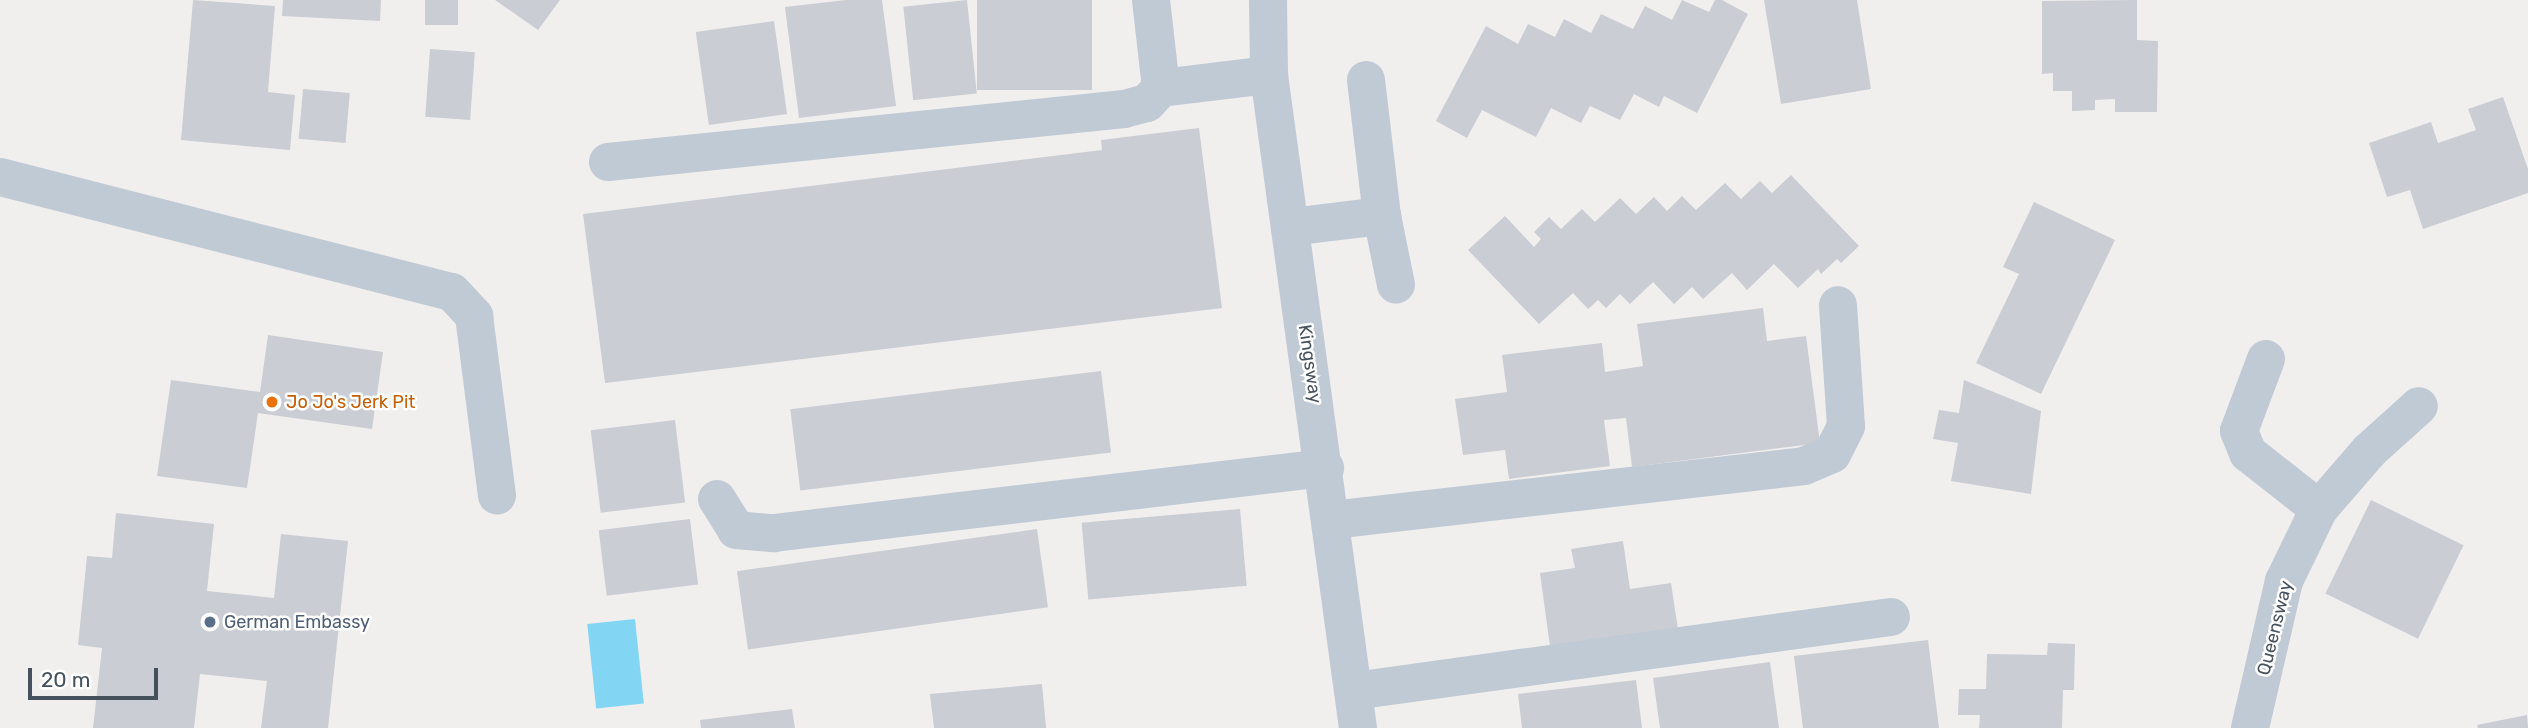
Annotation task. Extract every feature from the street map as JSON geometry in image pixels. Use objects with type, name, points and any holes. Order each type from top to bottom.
[{"type":"street","points":[[1151,0],[1161,88]]},
{"type":"street","name":"Kingsway","points":[[1268,0],[1269,75],[1325,468],[1356,710]]},
{"type":"street","points":[[608,162],[1124,108],[1147,103],[1161,88],[1269,75]]},
{"type":"street","points":[[1366,80],[1382,216],[1396,285]]},
{"type":"street","points":[[0,177],[452,292],[474,316],[497,496]]},
{"type":"street","points":[[1290,227],[1382,216]]},
{"type":"street","points":[[1332,520],[1804,466],[1832,454],[1846,426],[1839,305]]},
{"type":"street","points":[[2266,359],[2239,431],[2248,453],[2319,509]]},
{"type":"street","name":"Queensway","points":[[2250,728],[2284,581],[2319,509],[2369,451],[2419,406]]},
{"type":"street","points":[[717,499],[736,530],[774,534],[1325,468]]},
{"type":"street","points":[[1356,710],[1891,617]]},
{"type":"water","points":[[635,619],[644,704],[596,709],[587,624]]},
{"type":"building","points":[[193,0],[275,6],[268,92],[295,95],[290,150],[181,140]]},
{"type":"building","points":[[283,0],[381,0],[380,21],[282,16]]},
{"type":"building","points":[[425,0],[458,0],[458,25],[425,25]]},
{"type":"building","points":[[495,0],[560,0],[538,30]]},
{"type":"building","points":[[846,0],[882,0],[896,106],[799,118],[785,7]]},
{"type":"building","points":[[967,0],[977,93],[913,100],[903,7]]},
{"type":"building","points":[[977,0],[1092,0],[1092,90],[977,90]]},
{"type":"building","points":[[1682,0],[1709,12],[1715,0],[1722,0],[1748,14],[1697,113],[1664,96],[1659,107],[1634,94],[1620,120],[1590,106],[1581,123],[1551,108],[1536,137],[1482,110],[1467,138],[1436,121],[1486,26],[1518,44],[1528,24],[1555,37],[1564,19],[1591,33],[1601,14],[1633,29],[1645,6],[1672,20]]},
{"type":"building","points":[[1764,0],[1857,0],[1871,89],[1781,104]]},
{"type":"building","points":[[2137,0],[2137,40],[2158,41],[2157,112],[2115,112],[2115,99],[2095,100],[2095,110],[2072,111],[2072,91],[2053,91],[2053,73],[2042,74],[2042,1]]},
{"type":"building","points":[[774,21],[787,114],[709,125],[696,32]]},
{"type":"building","points":[[430,49],[475,52],[470,120],[425,117]]},
{"type":"building","points":[[303,89],[350,93],[345,143],[299,139]]},
{"type":"building","points":[[2503,97],[2528,169],[2528,193],[2423,229],[2410,190],[2387,197],[2369,143],[2431,122],[2438,143],[2476,130],[2468,109]]},
{"type":"building","points":[[1199,128],[1222,308],[605,383],[583,214],[1102,150],[1101,140]]},
{"type":"building","points":[[1791,175],[1859,246],[1841,263],[1837,259],[1821,274],[1818,269],[1798,288],[1774,264],[1747,290],[1732,273],[1703,299],[1692,287],[1674,304],[1653,282],[1630,304],[1620,294],[1606,308],[1598,300],[1588,309],[1573,293],[1539,324],[1468,250],[1505,216],[1534,247],[1541,239],[1534,232],[1549,217],[1561,229],[1582,209],[1595,222],[1620,198],[1636,214],[1654,197],[1667,211],[1682,196],[1696,210],[1725,183],[1741,199],[1760,181],[1772,193]]},
{"type":"building","points":[[2034,202],[2115,240],[2041,394],[1976,363],[2019,274],[2003,267]]},
{"type":"building","points":[[1763,308],[1767,341],[1806,336],[1820,443],[1632,467],[1626,418],[1604,420],[1610,466],[1509,479],[1505,450],[1463,455],[1455,399],[1507,392],[1502,355],[1602,343],[1605,372],[1643,366],[1637,324]]},
{"type":"building","name":"Jo Jo's Jerk Pit","points":[[268,335],[383,352],[372,429],[258,413],[247,488],[157,476],[171,380],[260,392]]},
{"type":"building","points":[[1101,371],[1111,452],[800,491],[790,409]]},
{"type":"building","points":[[1964,380],[2041,411],[2031,494],[1951,481],[1958,443],[1933,439],[1939,410],[1959,413]]},
{"type":"building","points":[[675,420],[685,502],[601,513],[591,430]]},
{"type":"building","points":[[2371,500],[2464,545],[2418,639],[2325,593]]},
{"type":"building","points":[[1240,509],[1247,586],[1088,600],[1082,523]]},
{"type":"building","name":"German Embassy","points":[[116,513],[214,524],[207,591],[274,598],[281,534],[348,541],[328,728],[261,728],[267,681],[200,674],[194,728],[93,728],[102,648],[78,645],[87,556],[112,558]]},
{"type":"building","points":[[690,519],[698,585],[607,596],[599,530]]},
{"type":"building","points":[[1037,529],[1048,607],[748,649],[737,571]]},
{"type":"building","points":[[1623,541],[1630,589],[1671,583],[1679,636],[1551,654],[1540,573],[1575,568],[1571,549]]},
{"type":"building","points":[[1928,640],[1939,728],[1803,728],[1794,656]]},
{"type":"building","points":[[2048,643],[2075,644],[2074,690],[2063,690],[2062,728],[1979,728],[1980,715],[1958,715],[1959,689],[1986,689],[1987,654],[2047,655]]},
{"type":"building","points":[[1770,662],[1779,728],[1660,728],[1653,678]]},
{"type":"building","points":[[1636,680],[1642,728],[1522,728],[1518,694]]},
{"type":"building","points":[[1042,684],[1046,728],[934,728],[930,694]]},
{"type":"building","points":[[792,709],[795,728],[701,728],[700,720]]},
{"type":"building","points":[[2527,715],[2528,728],[2478,728],[2477,725]]},
{"type":"place","name":"Jo Jo's Jerk Pit","points":[[272,402]]},
{"type":"place","name":"German Embassy","points":[[210,622]]}]
